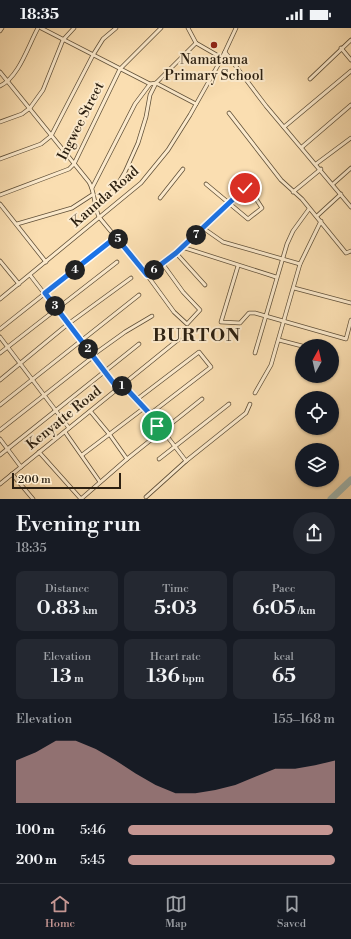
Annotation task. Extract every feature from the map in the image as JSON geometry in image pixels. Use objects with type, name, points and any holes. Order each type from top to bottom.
[{"type":"street","points":[[0,86],[7,82],[19,65],[38,28]]},
{"type":"street","points":[[41,28],[150,84],[156,83],[196,104]]},
{"type":"street","points":[[0,122],[22,114],[30,108],[43,90],[63,40],[74,28]]},
{"type":"street","points":[[0,159],[41,144],[51,136],[93,55],[103,39],[116,28]]},
{"type":"street","name":"Ingwee Street","points":[[0,195],[70,169],[74,164],[120,69],[161,28]]},
{"type":"street","points":[[188,28],[196,43],[222,58]]},
{"type":"street","name":"Kaunda Road","points":[[0,299],[141,184],[168,150],[222,58],[236,28]]},
{"type":"street","points":[[310,79],[351,40]]},
{"type":"street","points":[[94,206],[114,189],[125,172],[138,143],[146,117],[150,95],[156,83],[196,43]]},
{"type":"street","points":[[341,48],[351,60]]},
{"type":"street","points":[[225,52],[266,106],[350,203],[351,207]]},
{"type":"street","points":[[284,127],[351,71]]},
{"type":"street","points":[[0,72],[92,188]]},
{"type":"street","points":[[150,84],[135,104],[92,188],[92,195],[94,206],[99,217],[147,275],[171,308],[187,324],[200,310],[183,292],[162,263]]},
{"type":"street","points":[[302,147],[351,105]]},
{"type":"street","points":[[229,113],[248,135],[281,180],[302,199],[346,253],[351,251]]},
{"type":"street","points":[[316,164],[351,138]]},
{"type":"street","points":[[333,184],[351,168]]},
{"type":"street","points":[[160,198],[183,169]]},
{"type":"street","points":[[293,192],[321,169]]},
{"type":"street","points":[[147,275],[176,253],[230,202],[247,188],[262,208],[249,219],[230,202],[206,184]]},
{"type":"street","points":[[317,216],[341,194]]},
{"type":"street","points":[[17,224],[72,208],[92,195]]},
{"type":"street","points":[[0,204],[46,262]]},
{"type":"street","points":[[255,354],[282,258],[293,231],[309,209]]},
{"type":"street","points":[[256,393],[271,365],[300,264],[320,222]]},
{"type":"street","points":[[203,228],[223,242],[300,264]]},
{"type":"street","points":[[0,329],[116,237]]},
{"type":"street","points":[[182,247],[276,277]]},
{"type":"street","points":[[176,253],[205,285]]},
{"type":"street","points":[[0,261],[19,284]]},
{"type":"street","points":[[0,353],[117,262]]},
{"type":"street","points":[[238,266],[221,322],[240,323],[249,313],[266,316],[346,339],[351,320]]},
{"type":"street","points":[[30,275],[118,389]]},
{"type":"street","points":[[0,380],[68,324],[131,278]]},
{"type":"street","points":[[294,288],[351,303]]},
{"type":"street","points":[[0,405],[139,295]]},
{"type":"street","points":[[0,430],[125,332],[152,316]]},
{"type":"street","points":[[0,337],[69,428]]},
{"type":"street","name":"Kenyatte Road","points":[[0,484],[91,412],[179,339]]},
{"type":"street","points":[[279,340],[295,344]]},
{"type":"street","points":[[0,455],[139,344]]},
{"type":"street","points":[[136,400],[199,352],[211,367],[150,414]]},
{"type":"street","points":[[123,385],[150,414],[186,461]]},
{"type":"street","points":[[39,452],[81,499],[127,459],[202,399]]},
{"type":"street","points":[[159,459],[229,404]]},
{"type":"street","points":[[146,497],[186,461],[246,413],[250,404]]},
{"type":"street","points":[[82,455],[144,408]]},
{"type":"street","points":[[91,412],[127,459]]},
{"type":"street","points":[[65,432],[100,482]]},
{"type":"street","points":[[0,439],[22,467]]},
{"type":"street","points":[[12,474],[33,499]]},
{"type":"waterway","points":[[331,499],[351,480]]},
{"type":"place","name":"Namatama Primary School","points":[[214,45]]},
{"type":"district","name":"BURTON","points":[[197,335]]},
{"type":"route","points":[[157,426],[150,414],[123,385],[118,389],[45,293],[108,245],[116,237],[147,275],[191,240],[245,188]]}]
